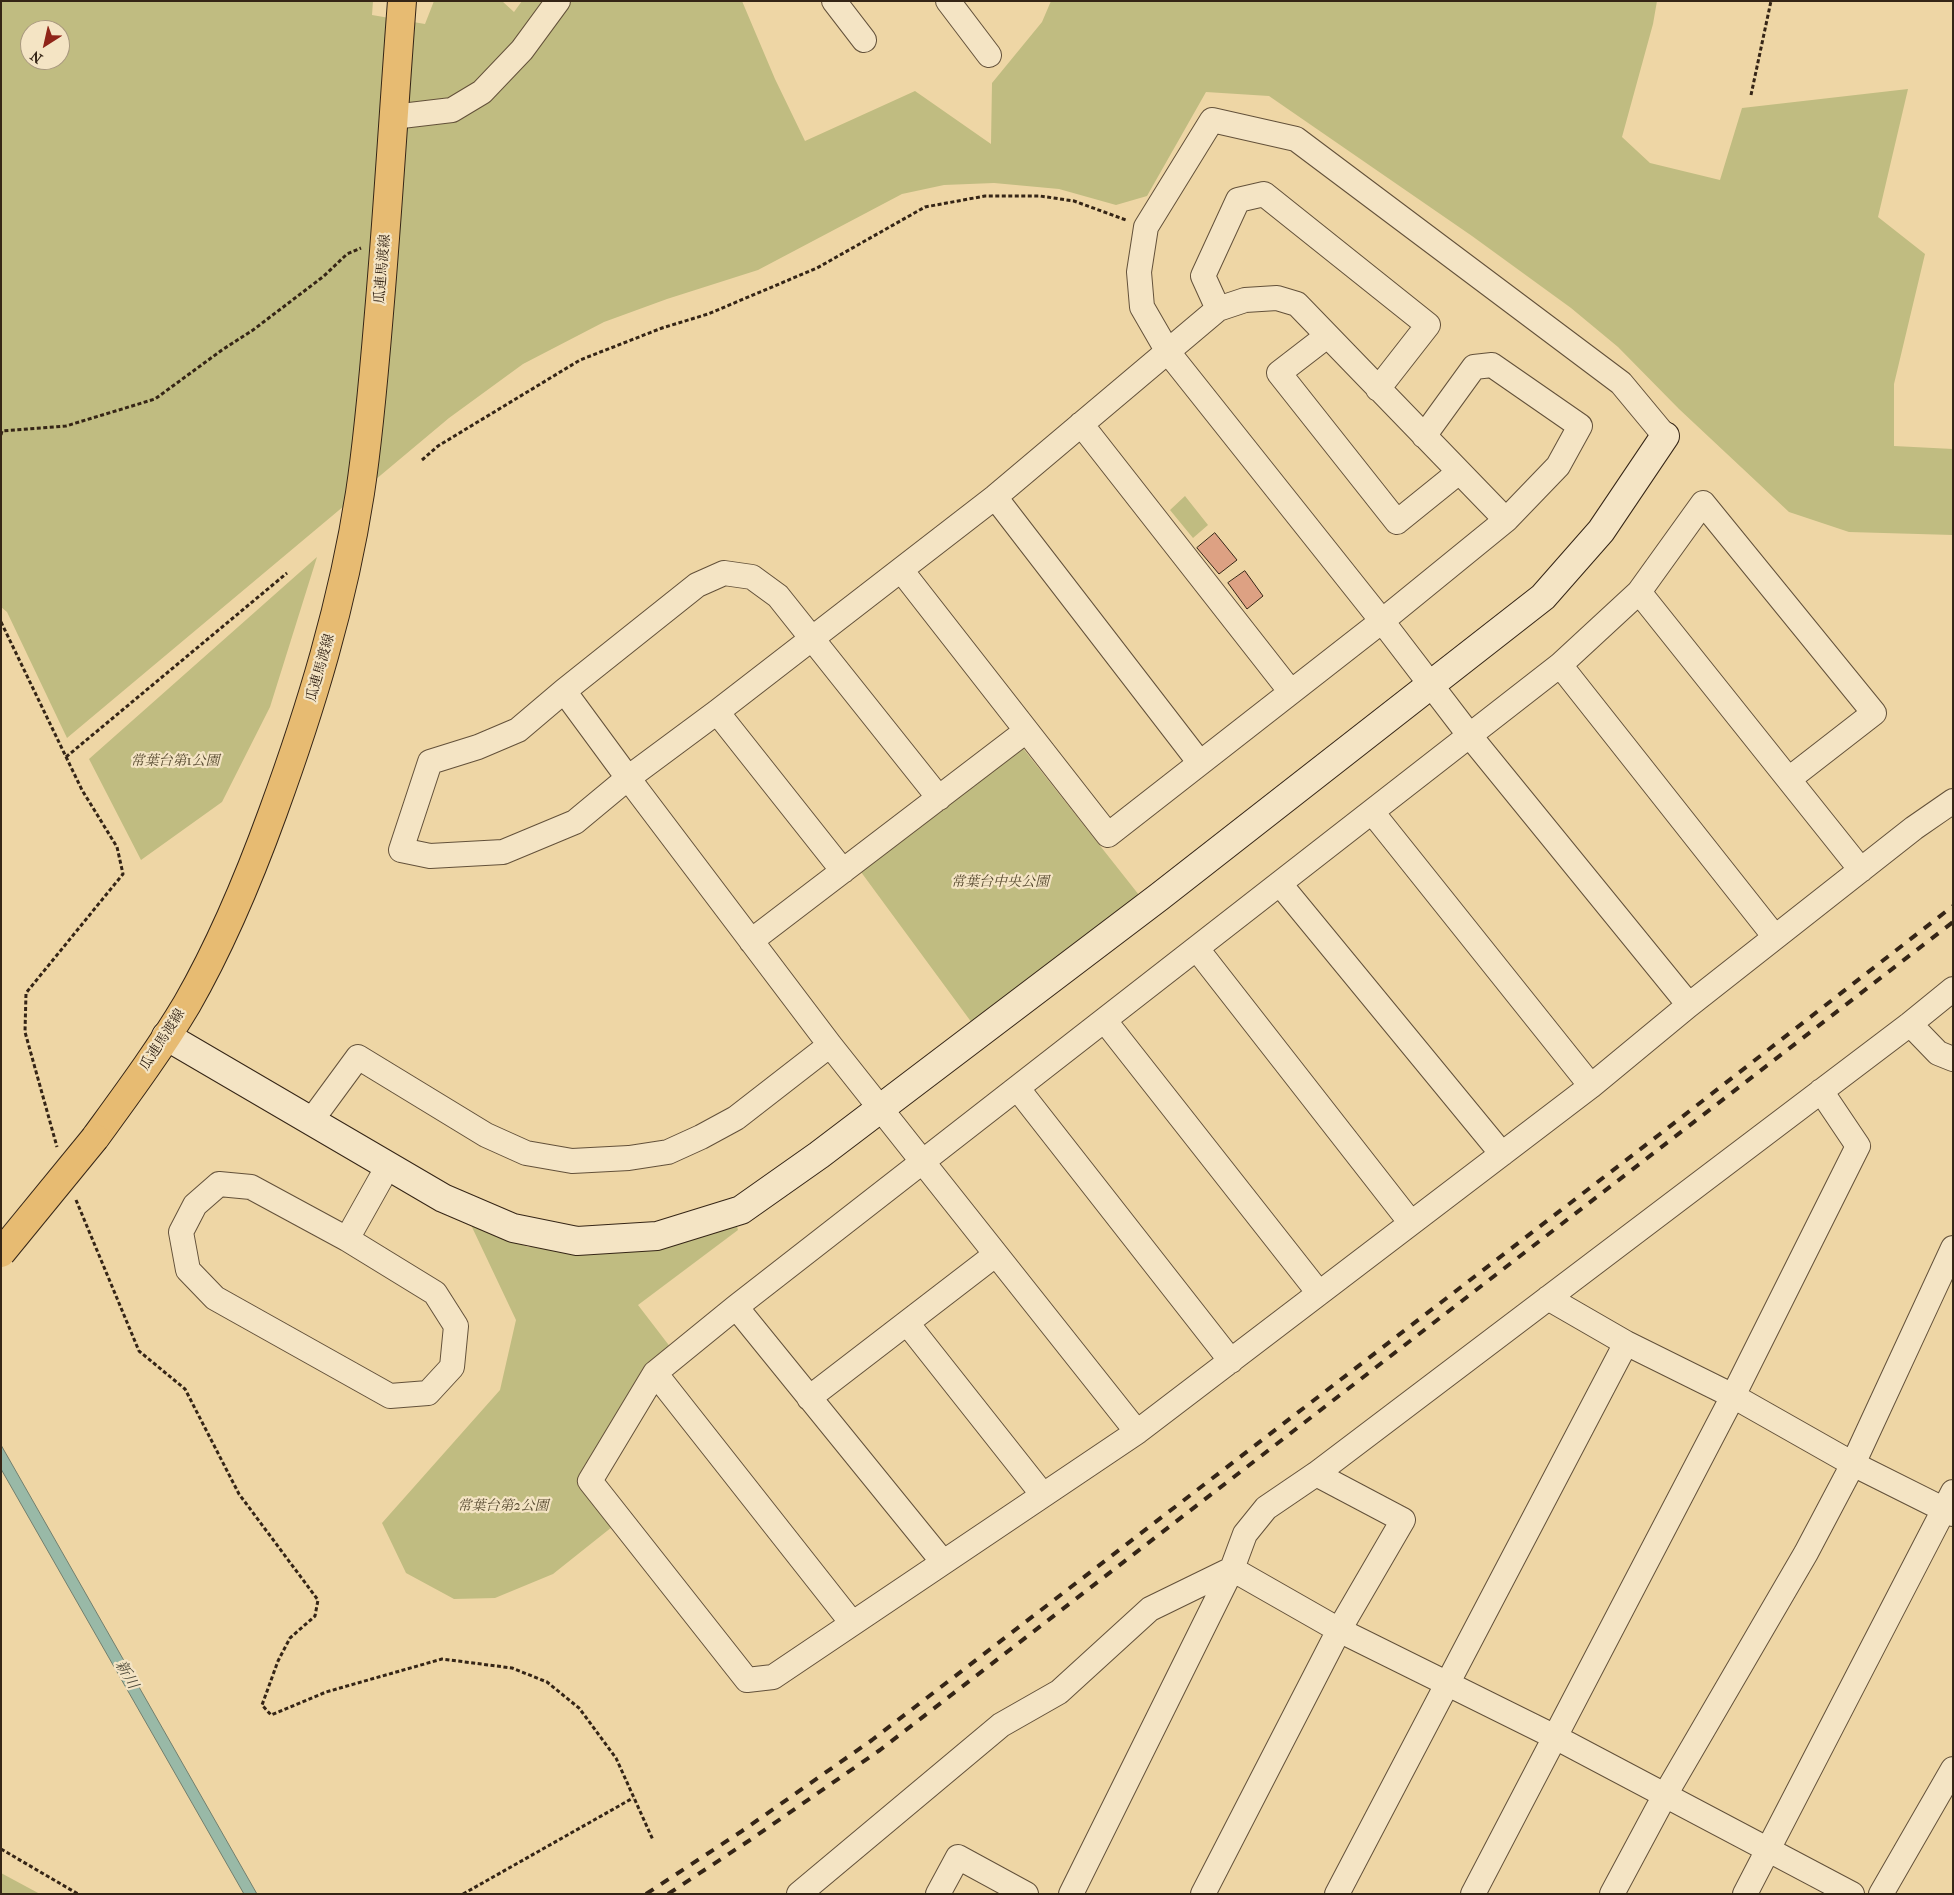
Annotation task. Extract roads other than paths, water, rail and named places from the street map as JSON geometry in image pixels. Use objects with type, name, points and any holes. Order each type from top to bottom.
[{"type":"main road","name":"瓜連馬渡線","points":[[1,1253],[95,1138],[153,1058],[187,1003],[230,922],[281,791],[320,675],[340,599],[360,494],[372,399],[386,237],[402,1]]},
{"type":"street","points":[[393,118],[452,110],[482,92],[522,50],[558,1]]},
{"type":"street","points":[[834,1],[864,40]]},
{"type":"street","points":[[948,1],[989,56]]},
{"type":"street","points":[[166,1036],[443,1198],[513,1228],[577,1241],[657,1236],[741,1210],[819,1155],[1158,897],[1431,684],[1543,596],[1601,531],[1665,436],[1622,383],[1296,139],[1212,120],[1146,227],[1139,272],[1142,307],[1168,352],[1382,621],[1431,684],[1470,736],[1689,1005]]},
{"type":"street","points":[[1218,308],[1203,276],[1238,200],[1264,194],[1428,325],[1378,388]]},
{"type":"street","points":[[938,798],[811,639],[778,596],[752,577],[724,573],[697,585],[518,730],[478,747],[430,762],[401,850],[430,856],[503,852],[575,822],[628,778],[718,712],[811,639],[995,497],[1218,308],[1246,300],[1277,298],[1297,304],[1506,520]]},
{"type":"street","points":[[1327,336],[1279,373],[1397,522],[1459,472]]},
{"type":"street","points":[[901,570],[1108,835],[1382,621],[1506,520],[1558,466],[1580,426],[1492,365],[1474,367],[1424,436]]},
{"type":"street","points":[[1081,424],[1291,692]]},
{"type":"street","points":[[995,497],[1200,763]]},
{"type":"street","points":[[1789,780],[1874,713],[1703,503],[1639,592],[1560,665],[655,1373],[590,1481],[747,1680],[773,1677],[1137,1432],[1591,1086],[1689,1005],[1860,870],[1914,828],[1953,801]]},
{"type":"street","points":[[1639,592],[1860,870]]},
{"type":"street","points":[[1560,665],[1775,937]]},
{"type":"street","points":[[564,691],[830,1045],[1137,1432]]},
{"type":"street","points":[[718,712],[843,871]]},
{"type":"street","points":[[751,941],[1026,730]]},
{"type":"street","points":[[1372,812],[1591,1086]]},
{"type":"street","points":[[1280,884],[1502,1154]]},
{"type":"street","points":[[1197,949],[1411,1224]]},
{"type":"street","points":[[1071,1894],[1232,1569],[1245,1534],[1266,1508],[1316,1474],[1910,1024],[1953,989]]},
{"type":"street","points":[[1105,1021],[1319,1293]]},
{"type":"street","points":[[1910,1024],[1938,1053],[1953,1059]]},
{"type":"street","points":[[311,1122],[358,1057],[486,1135],[526,1153],[572,1161],[629,1158],[668,1152],[730,1122],[830,1045]]},
{"type":"street","points":[[1018,1088],[1231,1361]]},
{"type":"street","points":[[1473,1894],[1733,1396],[1858,1146],[1821,1091]]},
{"type":"street","points":[[347,1239],[388,1166]]},
{"type":"street","points":[[219,1184],[251,1187],[347,1239],[435,1294],[456,1326],[452,1367],[428,1393],[390,1396],[215,1298],[188,1270],[181,1232],[195,1204],[219,1184]]},
{"type":"street","points":[[1612,1894],[1665,1795],[1806,1554],[1853,1464],[1953,1248]]},
{"type":"street","points":[[809,1398],[995,1255]]},
{"type":"street","points":[[1548,1298],[1626,1343],[1733,1396],[1853,1464],[1950,1505],[1746,1894]]},
{"type":"street","points":[[736,1308],[943,1562]]},
{"type":"street","points":[[907,1323],[1043,1495]]},
{"type":"street","points":[[1338,1894],[1446,1684],[1626,1343]]},
{"type":"street","points":[[655,1373],[852,1623]]},
{"type":"street","points":[[1203,1894],[1339,1630],[1403,1520],[1316,1474]]},
{"type":"street","points":[[1232,1569],[1339,1630],[1555,1737],[1852,1894]]},
{"type":"street","points":[[799,1894],[1001,1725],[1059,1692],[1150,1609],[1232,1569]]},
{"type":"street","points":[[1881,1894],[1953,1769]]},
{"type":"street","points":[[938,1894],[958,1857],[1026,1894]]},
{"type":"water","name":"新川","points":[[1,1445],[257,1894],[244,1894],[1,1469]]},
{"type":"railway","points":[[646,1894],[742,1831],[872,1740],[1660,1134],[1953,906]]},
{"type":"railway","points":[[668,1894],[880,1750],[1953,922]]},
{"type":"park label","name":"常葉台第1公園","points":[[175,762]]},
{"type":"park label","name":"常葉台中央公園","points":[[1000,883]]},
{"type":"park label","name":"常葉台第2公園","points":[[503,1507]]}]
